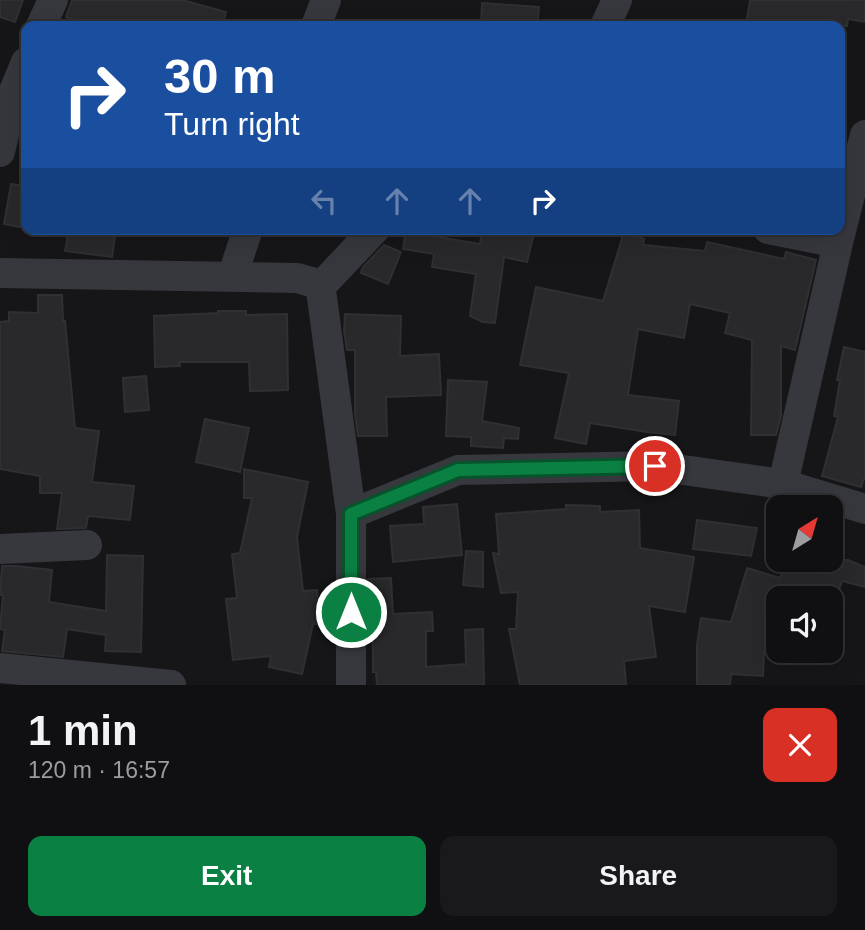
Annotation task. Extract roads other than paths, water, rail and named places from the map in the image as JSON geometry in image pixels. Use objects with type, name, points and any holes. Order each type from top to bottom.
[{"type":"street","points":[[43,21],[53,0]]},
{"type":"street","points":[[319,21],[326,0]]},
{"type":"street","points":[[607,21],[617,0]]},
{"type":"street","points":[[0,152],[7,83],[21,68]]},
{"type":"street","points":[[845,215],[865,135]]},
{"type":"street","points":[[232,277],[246,235]]},
{"type":"street","points":[[352,685],[351,514],[321,290],[322,285],[368,235]]},
{"type":"street","points":[[798,235],[838,243]]},
{"type":"street","points":[[783,484],[840,235]]},
{"type":"street","points":[[0,273],[297,278],[322,285]]},
{"type":"street","points":[[351,514],[458,470],[655,466],[783,484],[865,509]]},
{"type":"street","points":[[0,549],[87,545]]},
{"type":"street","points":[[0,668],[171,685]]}]
